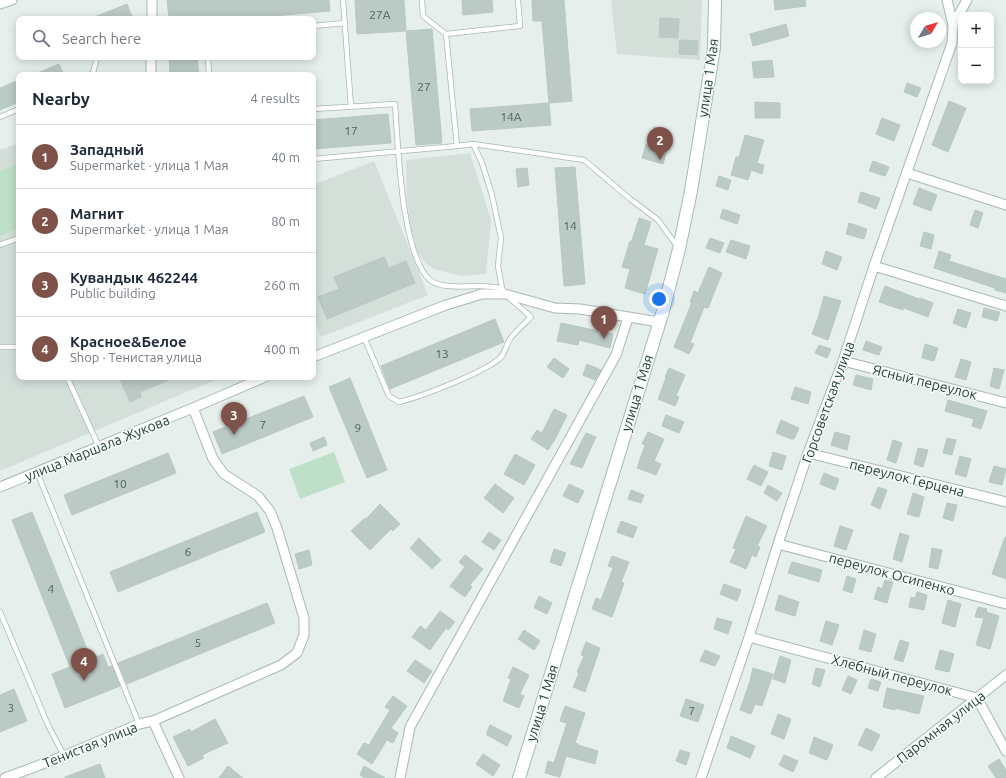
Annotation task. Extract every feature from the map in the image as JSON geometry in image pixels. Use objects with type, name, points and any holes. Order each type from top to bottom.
[{"type":"main road","name":"улица 1 Мая","points":[[519,778],[659,322],[679,249],[691,191],[714,48],[715,0]]},
{"type":"street","points":[[0,4],[12,0]]},
{"type":"street","points":[[152,0],[152,16]]},
{"type":"street","name":"Горсоветская улица","points":[[947,0],[954,25]]},
{"type":"street","name":"Горсоветская улица","points":[[701,778],[749,637],[808,454],[843,361],[874,266],[952,43],[954,25],[967,0]]},
{"type":"street","points":[[151,60],[151,72]]},
{"type":"street","points":[[906,173],[1006,205]]},
{"type":"street","points":[[874,266],[1006,306]]},
{"type":"street","points":[[316,356],[453,303],[482,294],[503,291],[555,308],[580,309],[659,322]]},
{"type":"street","points":[[400,778],[410,727],[616,355],[628,318]]},
{"type":"street","name":"Ясный переулок","points":[[843,361],[1006,403]]},
{"type":"street","name":"улица Маршала Жукова","points":[[0,487],[258,380]]},
{"type":"street","points":[[179,778],[153,721],[281,665],[297,653],[304,635],[304,618],[277,528],[270,511],[258,496],[224,474],[213,459],[193,408]]},
{"type":"street","name":"переулок Герцена","points":[[808,454],[1006,502]]},
{"type":"street","name":"переулок Осипенко","points":[[778,544],[1006,604]]},
{"type":"street","name":"Хлебный переулок","points":[[749,637],[977,698]]},
{"type":"street","name":"Паромная улица","points":[[876,778],[1006,676]]},
{"type":"street","points":[[977,698],[1006,751]]},
{"type":"street","name":"Тенистая улица","points":[[5,778],[64,756],[139,724],[153,721]]},
{"type":"lane","points":[[343,0],[351,107]]},
{"type":"lane","points":[[422,0],[423,16],[446,34],[520,26],[518,0]]},
{"type":"lane","points":[[316,26],[345,23]]},
{"type":"lane","points":[[446,34],[457,146]]},
{"type":"lane","points":[[93,72],[96,60]]},
{"type":"lane","points":[[208,60],[209,72]]},
{"type":"lane","points":[[316,109],[395,104],[401,183],[413,247],[419,264],[430,280],[442,285],[462,288],[478,286],[503,291],[531,317],[518,329],[510,340],[502,356],[478,372],[413,399],[399,402],[388,396],[364,337]]},
{"type":"lane","points":[[0,117],[16,110]]},
{"type":"lane","points":[[473,144],[482,164],[492,195],[501,238],[498,266],[503,291]]},
{"type":"lane","points":[[316,159],[473,144],[584,160],[658,220],[679,249]]},
{"type":"lane","points":[[0,245],[16,239]]},
{"type":"lane","points":[[0,347],[16,347]]},
{"type":"lane","points":[[68,380],[99,447]]},
{"type":"lane","points":[[37,472],[139,724]]},
{"type":"lane","points":[[0,612],[48,725],[64,756]]},
{"type":"shaded area","points":[[611,0],[702,0],[700,60],[617,54]]},
{"type":"shaded area","points":[[16,144],[16,380],[215,380],[0,471],[0,150]]},
{"type":"shaded area","points":[[470,153],[491,220],[486,274],[462,276],[434,269],[425,263],[417,250],[411,228],[407,201],[406,160]]},
{"type":"shaded area","points":[[374,161],[428,295],[321,337],[316,324],[316,184]]},
{"type":"green space","points":[[16,164],[16,229],[0,236],[0,171]]},
{"type":"green space","points":[[334,452],[345,482],[300,499],[289,469]]},
{"type":"building","points":[[167,0],[329,0],[330,11],[274,16],[169,16]]},
{"type":"building","points":[[355,0],[404,0],[406,31],[357,34]]},
{"type":"building","points":[[462,0],[492,0],[493,12],[463,15]]},
{"type":"building","points":[[532,0],[564,0],[572,101],[549,103],[542,21],[533,21]]},
{"type":"building","points":[[774,0],[805,0],[806,6],[775,10]]},
{"type":"building","points":[[127,4],[132,16],[97,16]]},
{"type":"building","points":[[660,18],[679,19],[678,38],[659,37]]},
{"type":"building","points":[[786,24],[789,36],[753,46],[750,34]]},
{"type":"building","points":[[432,29],[442,143],[416,145],[406,31]]},
{"type":"building","points":[[680,40],[698,41],[697,55],[679,54]]},
{"type":"building","points":[[169,60],[197,60],[199,72],[170,72]]},
{"type":"building","points":[[772,60],[774,77],[754,78],[752,62]]},
{"type":"building","points":[[59,64],[63,72],[40,72]]},
{"type":"building","points":[[16,81],[16,103],[0,110],[0,88]]},
{"type":"building","points":[[907,83],[921,88],[917,97],[904,92]]},
{"type":"building","points":[[949,101],[966,108],[948,152],[932,145]]},
{"type":"building","points":[[755,102],[780,103],[780,118],[755,118]]},
{"type":"building","points":[[549,103],[551,125],[472,131],[470,109]]},
{"type":"building","points":[[388,114],[391,143],[316,149],[316,120]]},
{"type":"building","points":[[882,118],[900,125],[894,141],[876,134]]},
{"type":"building","points":[[654,127],[668,130],[664,149],[667,150],[663,164],[642,158],[646,144],[651,145]]},
{"type":"building","points":[[745,135],[764,140],[757,163],[764,165],[762,174],[751,170],[748,180],[731,175],[736,157],[739,157]]},
{"type":"building","points":[[873,161],[889,167],[885,176],[869,171]]},
{"type":"building","points":[[575,167],[585,284],[564,286],[555,168]]},
{"type":"building","points":[[527,168],[529,185],[518,187],[516,169]]},
{"type":"building","points":[[719,176],[731,180],[728,190],[716,186]]},
{"type":"building","points":[[919,188],[937,195],[931,211],[913,204]]},
{"type":"building","points":[[861,192],[880,198],[876,209],[858,202]]},
{"type":"building","points":[[723,209],[740,215],[737,224],[720,218]]},
{"type":"building","points":[[975,210],[983,213],[978,228],[970,225]]},
{"type":"building","points":[[639,218],[651,222],[644,245],[658,249],[645,294],[625,288],[630,269],[622,267]]},
{"type":"building","points":[[849,223],[867,229],[864,239],[846,234]]},
{"type":"building","points":[[924,232],[934,235],[931,249],[920,246]]},
{"type":"building","points":[[710,238],[724,243],[720,253],[706,248]]},
{"type":"building","points":[[731,240],[750,246],[746,259],[726,252]]},
{"type":"building","points":[[826,251],[842,257],[837,270],[822,264]]},
{"type":"building","points":[[939,251],[951,255],[949,261],[1006,279],[1006,293],[934,268]]},
{"type":"building","points":[[384,257],[389,268],[406,261],[415,283],[327,319],[318,297],[339,289],[334,277]]},
{"type":"building","points":[[709,267],[722,273],[708,308],[704,307],[690,343],[694,344],[689,354],[674,347],[692,302],[690,302],[694,291],[698,293]]},
{"type":"building","points":[[885,286],[933,303],[928,317],[904,308],[903,310],[879,302]]},
{"type":"building","points":[[824,296],[841,301],[828,340],[812,334]]},
{"type":"building","points":[[984,308],[1000,312],[997,321],[982,317]]},
{"type":"building","points":[[958,309],[971,313],[966,328],[953,323]]},
{"type":"building","points":[[495,319],[504,342],[390,389],[381,366]]},
{"type":"building","points":[[561,323],[613,334],[610,348],[579,340],[578,345],[557,341]]},
{"type":"building","points":[[866,341],[882,347],[879,355],[863,350]]},
{"type":"building","points":[[925,344],[938,348],[934,361],[922,358]]},
{"type":"building","points":[[819,345],[831,349],[827,358],[815,353]]},
{"type":"building","points":[[554,358],[569,369],[563,378],[547,367]]},
{"type":"building","points":[[961,359],[971,362],[966,380],[955,377]]},
{"type":"building","points":[[587,364],[601,370],[595,380],[583,375]]},
{"type":"building","points":[[669,368],[685,375],[676,396],[679,397],[675,406],[658,399]]},
{"type":"building","points":[[994,368],[1004,370],[999,389],[990,386]]},
{"type":"building","points":[[856,375],[873,379],[871,390],[853,385]]},
{"type":"building","points":[[350,378],[387,470],[367,478],[329,387]]},
{"type":"building","points":[[120,380],[169,380],[140,392],[141,397],[130,402]]},
{"type":"building","points":[[795,387],[811,392],[808,404],[791,399]]},
{"type":"building","points":[[304,396],[313,417],[222,454],[213,432]]},
{"type":"building","points":[[948,400],[987,411],[981,429],[972,426],[974,419],[945,411]]},
{"type":"building","points":[[554,409],[567,415],[548,450],[531,439],[537,430],[542,433]]},
{"type":"building","points":[[666,415],[684,422],[679,433],[662,426]]},
{"type":"building","points":[[781,420],[799,428],[794,439],[776,433]]},
{"type":"building","points":[[648,432],[664,439],[654,461],[661,464],[656,475],[637,468],[645,445],[642,444]]},
{"type":"building","points":[[835,432],[850,436],[847,450],[831,445]]},
{"type":"building","points":[[586,433],[596,437],[582,468],[570,464]]},
{"type":"building","points":[[324,437],[327,445],[313,451],[310,443]]},
{"type":"building","points":[[947,438],[956,440],[952,455],[943,453]]},
{"type":"building","points":[[893,440],[902,443],[896,463],[887,460]]},
{"type":"building","points":[[918,448],[928,450],[923,467],[914,464]]},
{"type":"building","points":[[773,452],[786,456],[782,470],[769,466]]},
{"type":"building","points":[[168,453],[176,473],[72,515],[64,495]]},
{"type":"building","points":[[515,454],[535,465],[524,485],[504,474]]},
{"type":"building","points":[[960,456],[971,459],[966,477],[955,474]]},
{"type":"building","points":[[754,465],[768,472],[761,486],[747,479]]},
{"type":"building","points":[[994,466],[1006,469],[1002,485],[989,482]]},
{"type":"building","points":[[824,473],[839,479],[835,490],[820,484]]},
{"type":"building","points":[[495,484],[514,498],[503,513],[484,498]]},
{"type":"building","points":[[569,484],[584,491],[578,503],[563,496]]},
{"type":"building","points":[[768,485],[782,493],[777,501],[764,493]]},
{"type":"building","points":[[878,487],[887,490],[880,509],[871,505]]},
{"type":"building","points":[[631,490],[644,495],[641,503],[628,499]]},
{"type":"building","points":[[913,493],[924,497],[919,517],[907,514]]},
{"type":"building","points":[[947,503],[957,505],[953,521],[943,518]]},
{"type":"building","points":[[380,504],[400,524],[393,531],[391,529],[370,550],[351,531],[365,518],[366,519]]},
{"type":"building","points":[[32,512],[91,659],[103,654],[108,667],[112,666],[120,686],[65,708],[52,674],[70,667],[12,520]]},
{"type":"building","points":[[257,512],[265,532],[118,592],[110,572]]},
{"type":"building","points":[[746,516],[767,526],[757,546],[760,547],[756,557],[752,555],[746,569],[730,562],[736,549],[733,548]]},
{"type":"building","points":[[621,521],[637,527],[633,538],[617,532]]},
{"type":"building","points":[[840,526],[853,530],[846,550],[834,546]]},
{"type":"building","points":[[489,532],[501,540],[494,550],[482,542]]},
{"type":"building","points":[[900,533],[909,536],[902,562],[893,559]]},
{"type":"building","points":[[1006,537],[1006,579],[992,574]]},
{"type":"building","points":[[419,538],[441,560],[432,569],[410,548]]},
{"type":"building","points":[[932,548],[942,550],[938,569],[929,567]]},
{"type":"building","points":[[554,549],[566,553],[561,566],[550,562]]},
{"type":"building","points":[[309,550],[312,565],[299,569],[295,554]]},
{"type":"building","points":[[465,555],[483,569],[470,585],[472,587],[465,597],[450,586],[465,567],[459,562]]},
{"type":"building","points":[[612,556],[629,562],[621,582],[624,583],[612,617],[592,609],[596,598],[601,600],[613,568],[608,566]]},
{"type":"building","points":[[792,562],[822,570],[819,582],[788,573]]},
{"type":"building","points":[[847,576],[856,579],[852,593],[843,590]]},
{"type":"building","points":[[885,580],[893,582],[887,603],[874,599],[878,587],[882,589]]},
{"type":"building","points":[[724,584],[741,590],[737,601],[720,594]]},
{"type":"building","points":[[917,592],[927,595],[924,610],[909,607],[911,597],[915,598]]},
{"type":"building","points":[[779,595],[799,602],[795,616],[775,610]]},
{"type":"building","points":[[539,596],[552,603],[547,614],[534,608]]},
{"type":"building","points":[[948,600],[961,604],[955,627],[942,623]]},
{"type":"building","points":[[267,603],[275,623],[127,684],[118,663]]},
{"type":"building","points":[[978,607],[987,609],[986,612],[999,616],[990,649],[976,645],[984,618],[975,617]]},
{"type":"building","points":[[440,611],[455,622],[448,630],[446,628],[430,650],[412,637],[420,626],[426,630]]},
{"type":"building","points":[[717,618],[732,622],[728,634],[714,629]]},
{"type":"building","points":[[826,621],[839,625],[832,645],[820,641]]},
{"type":"building","points":[[524,630],[540,641],[534,650],[518,639]]},
{"type":"building","points":[[864,630],[876,634],[871,652],[859,649]]},
{"type":"building","points":[[900,640],[909,643],[903,662],[894,659]]},
{"type":"building","points":[[586,642],[600,648],[585,692],[573,687],[579,673],[577,672],[584,656],[581,655]]},
{"type":"building","points":[[705,650],[720,656],[715,666],[700,661]]},
{"type":"building","points":[[940,650],[954,654],[949,672],[935,669]]},
{"type":"building","points":[[780,656],[791,660],[785,683],[773,679]]},
{"type":"building","points":[[415,660],[432,671],[424,683],[407,671]]},
{"type":"building","points":[[513,667],[529,675],[520,694],[524,696],[519,708],[503,701],[511,679],[508,678]]},
{"type":"building","points":[[753,668],[773,674],[762,706],[755,704],[751,714],[740,710]]},
{"type":"building","points":[[816,668],[825,670],[820,687],[812,684]]},
{"type":"building","points":[[848,676],[857,680],[851,694],[842,690]]},
{"type":"building","points":[[871,679],[881,682],[878,691],[868,688]]},
{"type":"building","points":[[887,688],[924,696],[919,714],[895,708],[895,710],[883,707]]},
{"type":"building","points":[[14,689],[27,721],[0,732],[0,695]]},
{"type":"building","points":[[393,696],[407,706],[391,728],[398,733],[393,743],[387,740],[372,764],[357,754],[364,743],[369,745],[390,710],[385,707]]},
{"type":"building","points":[[686,699],[704,705],[698,722],[680,716]]},
{"type":"building","points":[[565,706],[585,713],[575,743],[598,751],[595,764],[566,756],[560,777],[545,773],[548,761],[554,763],[567,723],[560,721]]},
{"type":"building","points":[[778,714],[791,719],[784,739],[771,734]]},
{"type":"building","points":[[215,719],[228,743],[202,755],[204,758],[188,766],[173,737],[190,729],[191,732]]},
{"type":"building","points":[[490,725],[512,736],[507,746],[487,735]]},
{"type":"building","points":[[866,728],[880,735],[872,751],[858,745]]},
{"type":"building","points":[[731,736],[755,746],[750,758],[727,748]]},
{"type":"building","points":[[814,737],[833,745],[827,760],[809,753]]},
{"type":"building","points":[[680,750],[690,753],[686,765],[676,761]]},
{"type":"building","points":[[483,754],[500,765],[493,776],[476,764]]},
{"type":"building","points":[[784,755],[798,761],[793,772],[779,765]]},
{"type":"building","points":[[999,759],[1006,770],[1006,778],[996,778],[988,766]]},
{"type":"building","points":[[100,764],[105,778],[65,778],[65,777]]},
{"type":"building","points":[[228,766],[243,778],[219,778]]},
{"type":"building","points":[[364,766],[385,778],[365,778],[360,775]]},
{"type":"place","name":"Магнит","points":[[660,160]]},
{"type":"place","name":"Западный","points":[[604,339]]},
{"type":"place","name":"Кувандык 462244","points":[[234,435]]},
{"type":"place","name":"Красное&Белое","points":[[84,681]]}]
